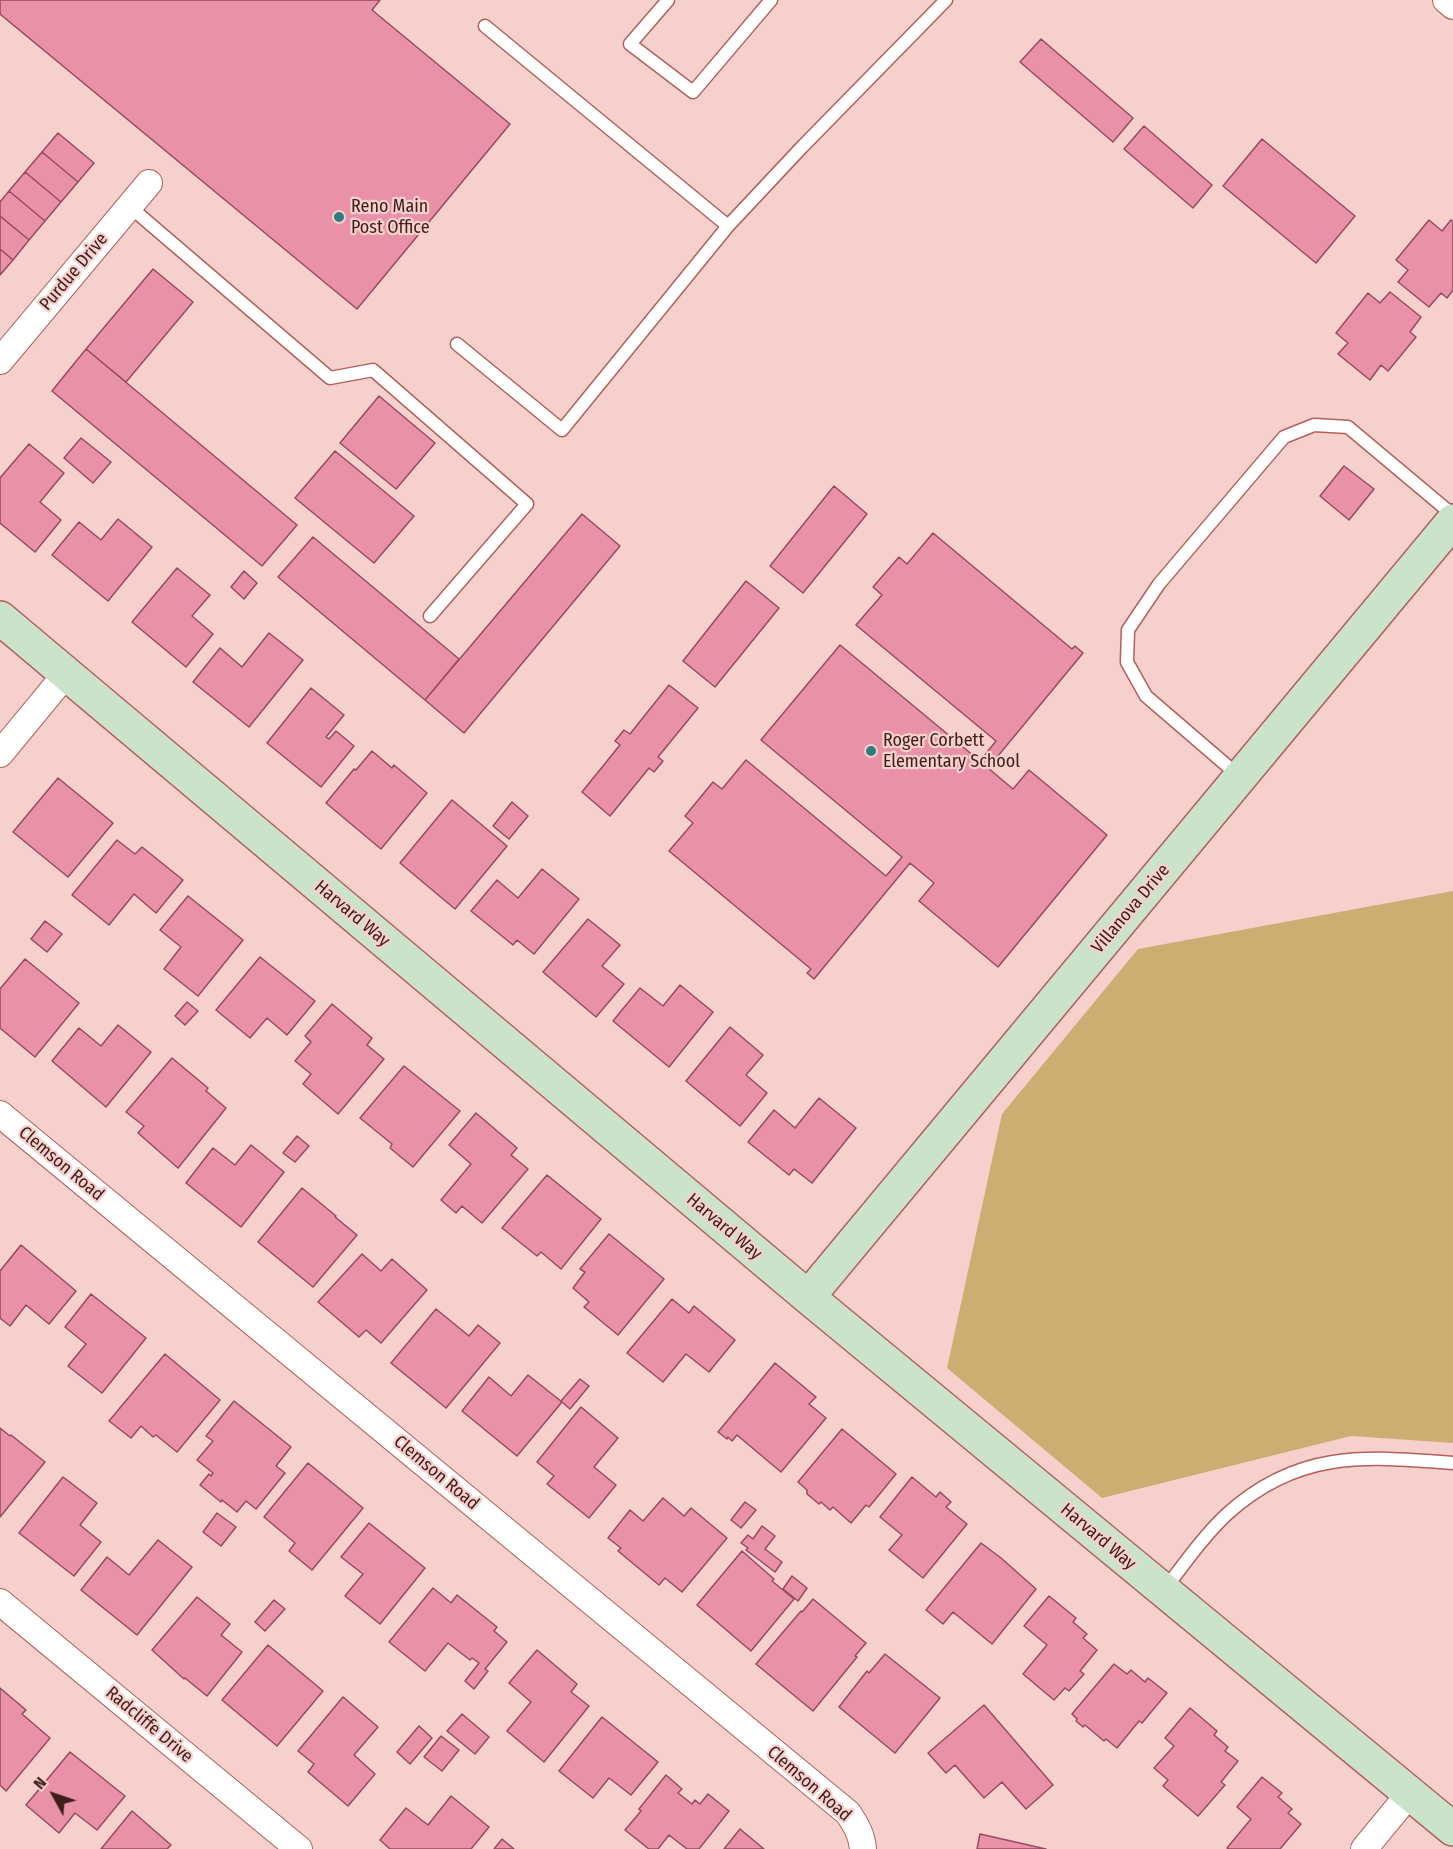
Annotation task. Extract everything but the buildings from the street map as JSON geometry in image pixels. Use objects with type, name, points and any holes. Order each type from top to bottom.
[{"type":"street","points":[[1446,0],[1453,6]]},
{"type":"street","name":"Purdue Drive","points":[[0,361],[149,183]]},
{"type":"street","name":"Villanova Drive","points":[[808,1297],[1453,521]]},
{"type":"street","name":"Harvard Way","points":[[0,618],[808,1297],[1453,1829]]},
{"type":"street","points":[[0,754],[66,674]]},
{"type":"street","name":"Clemson Road","points":[[0,1114],[848,1813],[856,1825],[862,1844]]},
{"type":"street","name":"Radcliffe Drive","points":[[0,1602],[299,1849]]},
{"type":"street","points":[[1364,1849],[1410,1793]]},
{"type":"lane","points":[[668,0],[630,44],[693,92],[771,0]]},
{"type":"lane","points":[[457,344],[562,430],[728,226],[946,0]]},
{"type":"lane","points":[[485,26],[728,226]]},
{"type":"lane","points":[[129,206],[330,378],[373,370],[527,504],[430,616]]},
{"type":"lane","points":[[1240,777],[1146,696],[1127,662],[1128,630],[1159,584],[1284,437],[1314,425],[1348,427],[1453,515]]},
{"type":"lane","points":[[1163,1591],[1225,1516],[1263,1487],[1285,1475],[1328,1462],[1352,1459],[1453,1463]]},
{"type":"shaded area","points":[[1453,891],[1453,1443],[1351,1436],[1102,1498],[947,1368],[1002,1114],[1138,949]]},
{"type":"place","name":"Reno Main Post Office","points":[[339,217]]},
{"type":"place","name":"Roger Corbett Elementary School","points":[[871,751]]}]
